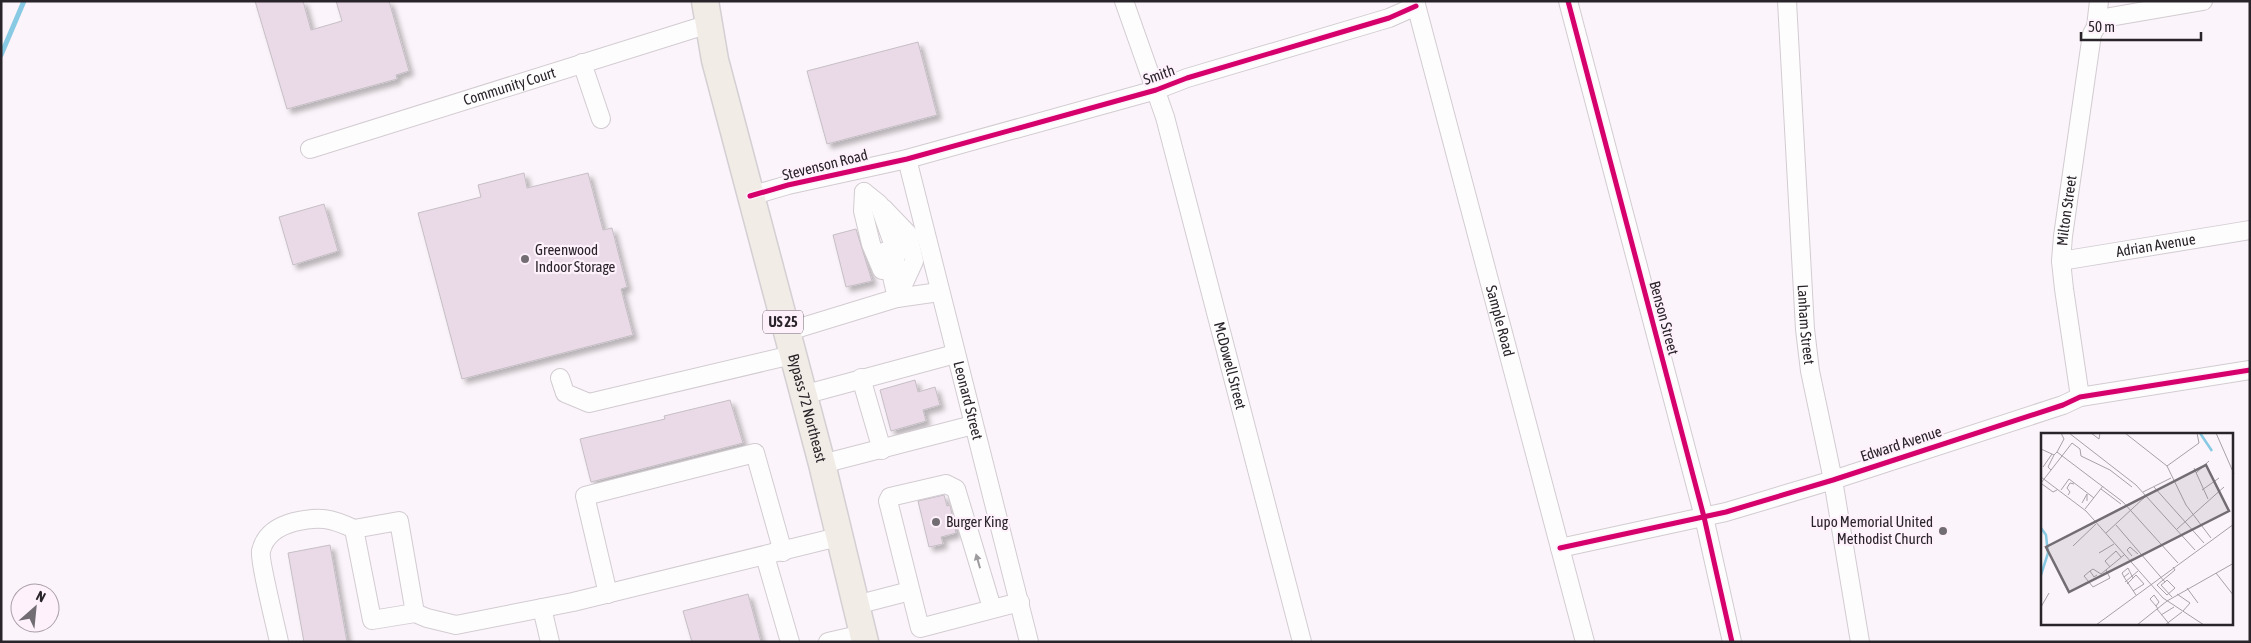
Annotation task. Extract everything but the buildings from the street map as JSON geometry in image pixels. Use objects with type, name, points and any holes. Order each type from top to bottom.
[{"type":"highway","name":"Bypass 72 Northeast","points":[[707,12],[715,60],[822,464],[838,537],[864,638]]},
{"type":"street","name":"McDowell Street","points":[[1124,1],[1156,90],[1302,642]]},
{"type":"street","name":"Benson Street","points":[[1568,1],[1704,517],[1732,642]]},
{"type":"street","name":"Lanham Street","points":[[1787,1],[1805,329],[1810,371],[1833,480],[1860,642]]},
{"type":"street","name":"Milton Street","points":[[2080,397],[2061,261],[2089,54],[2092,34],[2096,27],[2099,1]]},
{"type":"street","points":[[2096,27],[2110,17],[2203,1]]},
{"type":"street","name":"Smith","points":[[907,159],[1156,90],[1187,78],[1389,18],[1416,3]]},
{"type":"street","name":"Sample Road","points":[[1416,3],[1585,642]]},
{"type":"street","name":"Community Court","points":[[310,149],[582,63],[707,12]]},
{"type":"street","points":[[582,63],[601,119]]},
{"type":"street","name":"Stevenson Road","points":[[750,196],[858,169],[907,159]]},
{"type":"street","name":"Leonard Street","points":[[907,159],[1029,642]]},
{"type":"street","points":[[858,169],[866,203],[885,243],[894,299]]},
{"type":"street","points":[[864,192],[879,204],[895,249],[894,299]]},
{"type":"street","points":[[864,192],[863,210],[871,244],[879,258],[894,299]]},
{"type":"street","name":"Adrian Avenue","points":[[2061,261],[2250,230]]},
{"type":"street","points":[[560,378],[565,393],[589,403],[789,344],[835,317],[894,299],[940,292]]},
{"type":"street","points":[[803,394],[955,354]]},
{"type":"street","name":"Edward Avenue","points":[[1560,548],[1704,517],[1833,480],[2063,405],[2080,397],[2250,370]]},
{"type":"street","points":[[861,378],[882,450]]},
{"type":"street","points":[[822,464],[974,425]]},
{"type":"street","points":[[608,594],[585,496],[756,453],[783,552]]},
{"type":"street","points":[[992,608],[956,489],[946,484],[890,497],[888,501],[920,628],[1020,602]]},
{"type":"street","points":[[279,642],[260,552],[268,536],[281,526],[313,518],[335,520],[354,529],[399,521],[415,613]]},
{"type":"street","points":[[354,529],[372,620],[415,613],[456,625],[608,594],[838,537]]},
{"type":"street","points":[[765,556],[790,642]]},
{"type":"street","points":[[856,605],[910,591]]},
{"type":"street","points":[[542,608],[550,642]]},
{"type":"street","points":[[828,642],[864,638]]},
{"type":"waterway","points":[[1,55],[24,1]]},
{"type":"cycle path","points":[[1568,1],[1704,517],[1732,642]]},
{"type":"cycle path","points":[[750,196],[788,185],[907,159],[1156,90],[1187,78],[1389,18],[1416,6]]},
{"type":"cycle path","points":[[1560,548],[1726,512],[1833,480],[2063,405],[2080,397],[2250,370]]},
{"type":"place","name":"Greenwood Indoor Storage","points":[[525,259]]},
{"type":"place","name":"Burger King","points":[[936,522]]},
{"type":"place","name":"Lupo Memorial United Methodist Church","points":[[1943,531]]}]
